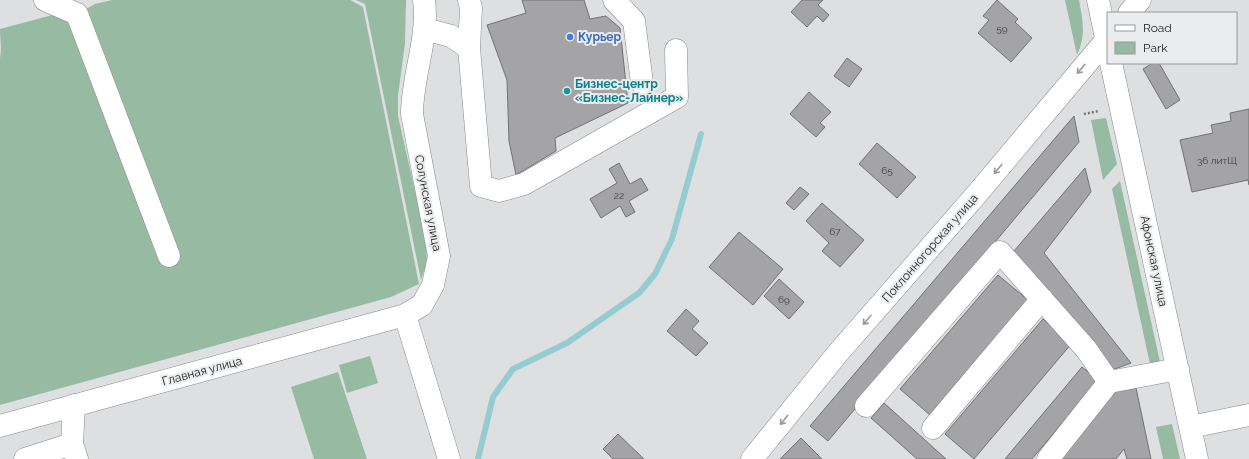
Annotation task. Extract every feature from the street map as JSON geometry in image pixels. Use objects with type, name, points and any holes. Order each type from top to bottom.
[{"type":"street","points":[[45,0],[77,14],[169,256]]},
{"type":"street","name":"Солунская улица","points":[[404,316],[422,304],[433,285],[439,256],[412,114],[412,96],[424,29],[424,0]]},
{"type":"street","points":[[469,0],[471,8],[469,48],[481,186],[499,191],[524,184],[677,96],[676,50]]},
{"type":"street","points":[[614,0],[634,21],[642,83]]},
{"type":"street","points":[[1098,0],[1107,41]]},
{"type":"street","points":[[1130,12],[1140,0]]},
{"type":"street","points":[[424,29],[451,36],[469,48]]},
{"type":"street","name":"Поклонногорская улица","points":[[752,459],[838,353],[976,195],[1107,41]]},
{"type":"street","name":"Афонская улица","points":[[1112,64],[1197,459]]},
{"type":"street","points":[[866,406],[1000,252],[1086,349],[1109,382]]},
{"type":"street","points":[[933,428],[1042,299]]},
{"type":"street","points":[[404,316],[449,459]]},
{"type":"street","name":"Главная улица","points":[[0,426],[404,316]]},
{"type":"street","points":[[1048,459],[1109,382],[1178,369]]},
{"type":"street","points":[[25,459],[75,452],[74,405]]},
{"type":"street","points":[[1190,427],[1249,415]]},
{"type":"path","points":[[1084,114],[1106,110]]},
{"type":"green space","points":[[112,0],[350,0],[363,7],[419,284],[391,297],[0,405],[0,29],[60,13],[77,14],[95,4]]},
{"type":"green space","points":[[356,0],[406,0],[405,43],[398,96],[398,116],[426,240],[427,262],[421,280],[365,4]]},
{"type":"green space","points":[[1065,0],[1079,0],[1083,35],[1077,55]]},
{"type":"green space","points":[[1106,118],[1117,164],[1103,180],[1091,120]]},
{"type":"green space","points":[[1120,181],[1160,362],[1150,364],[1112,189]]},
{"type":"green space","points":[[370,356],[378,383],[347,393],[339,365]]},
{"type":"green space","points":[[338,372],[367,459],[314,459],[291,387]]},
{"type":"green space","points":[[1172,424],[1180,459],[1163,459],[1156,427]]},
{"type":"building","name":"Бизнес-центр «Бизнес-Лайнер»","points":[[522,0],[584,0],[590,19],[606,16],[620,28],[628,103],[555,138],[556,151],[516,175],[509,141],[507,80],[487,25],[526,13]]},
{"type":"building","points":[[802,0],[823,0],[818,5],[829,15],[823,22],[817,16],[807,27],[791,12]]},
{"type":"building","points":[[997,0],[1018,19],[1015,22],[1032,38],[1011,62],[978,33],[989,20],[983,16]]},
{"type":"building","points":[[847,58],[862,69],[849,87],[834,76]]},
{"type":"building","points":[[1151,64],[1160,64],[1180,100],[1166,109],[1143,69]]},
{"type":"building","points":[[809,92],[831,112],[820,123],[825,127],[816,137],[790,114]]},
{"type":"building","points":[[1249,109],[1249,185],[1248,180],[1192,192],[1180,140],[1213,133],[1211,125],[1231,121],[1230,113]]},
{"type":"building","points":[[1074,116],[1079,142],[828,441],[810,426]]},
{"type":"building","points":[[877,143],[916,177],[897,198],[859,164]]},
{"type":"building","points":[[619,163],[630,184],[641,178],[648,190],[629,201],[635,212],[626,217],[620,206],[601,218],[590,199],[617,183],[609,169]]},
{"type":"building","points":[[1085,168],[1091,192],[1044,253],[1131,363],[1112,370],[1014,251]]},
{"type":"building","points":[[800,187],[809,194],[794,210],[786,203]]},
{"type":"building","points":[[822,203],[864,240],[840,267],[822,251],[829,243],[806,221]]},
{"type":"building","points":[[739,232],[783,269],[753,305],[709,267]]},
{"type":"building","points":[[998,275],[1028,300],[930,415],[900,389]]},
{"type":"building","points":[[779,279],[804,302],[789,319],[764,296]]},
{"type":"building","points":[[686,309],[699,321],[692,329],[708,343],[696,356],[667,331]]},
{"type":"building","points":[[1043,319],[1072,343],[974,459],[945,434]]},
{"type":"building","points":[[1082,367],[1098,380],[1032,459],[1005,459]]},
{"type":"building","points":[[1136,388],[1151,459],[1127,459],[1124,449],[1116,459],[1061,459],[1113,392]]},
{"type":"building","points":[[884,403],[946,459],[917,459],[871,418]]},
{"type":"building","points":[[618,434],[644,459],[613,459],[603,449]]},
{"type":"building","points":[[801,438],[822,459],[780,459]]},
{"type":"waterway","points":[[478,459],[493,397],[513,369],[567,343],[639,293],[655,274],[672,239],[701,134]]},
{"type":"place","name":"Курьер","points":[[570,37]]},
{"type":"place","name":"Бизнес-центр «Бизнес-Лайнер»","points":[[567,91]]}]
